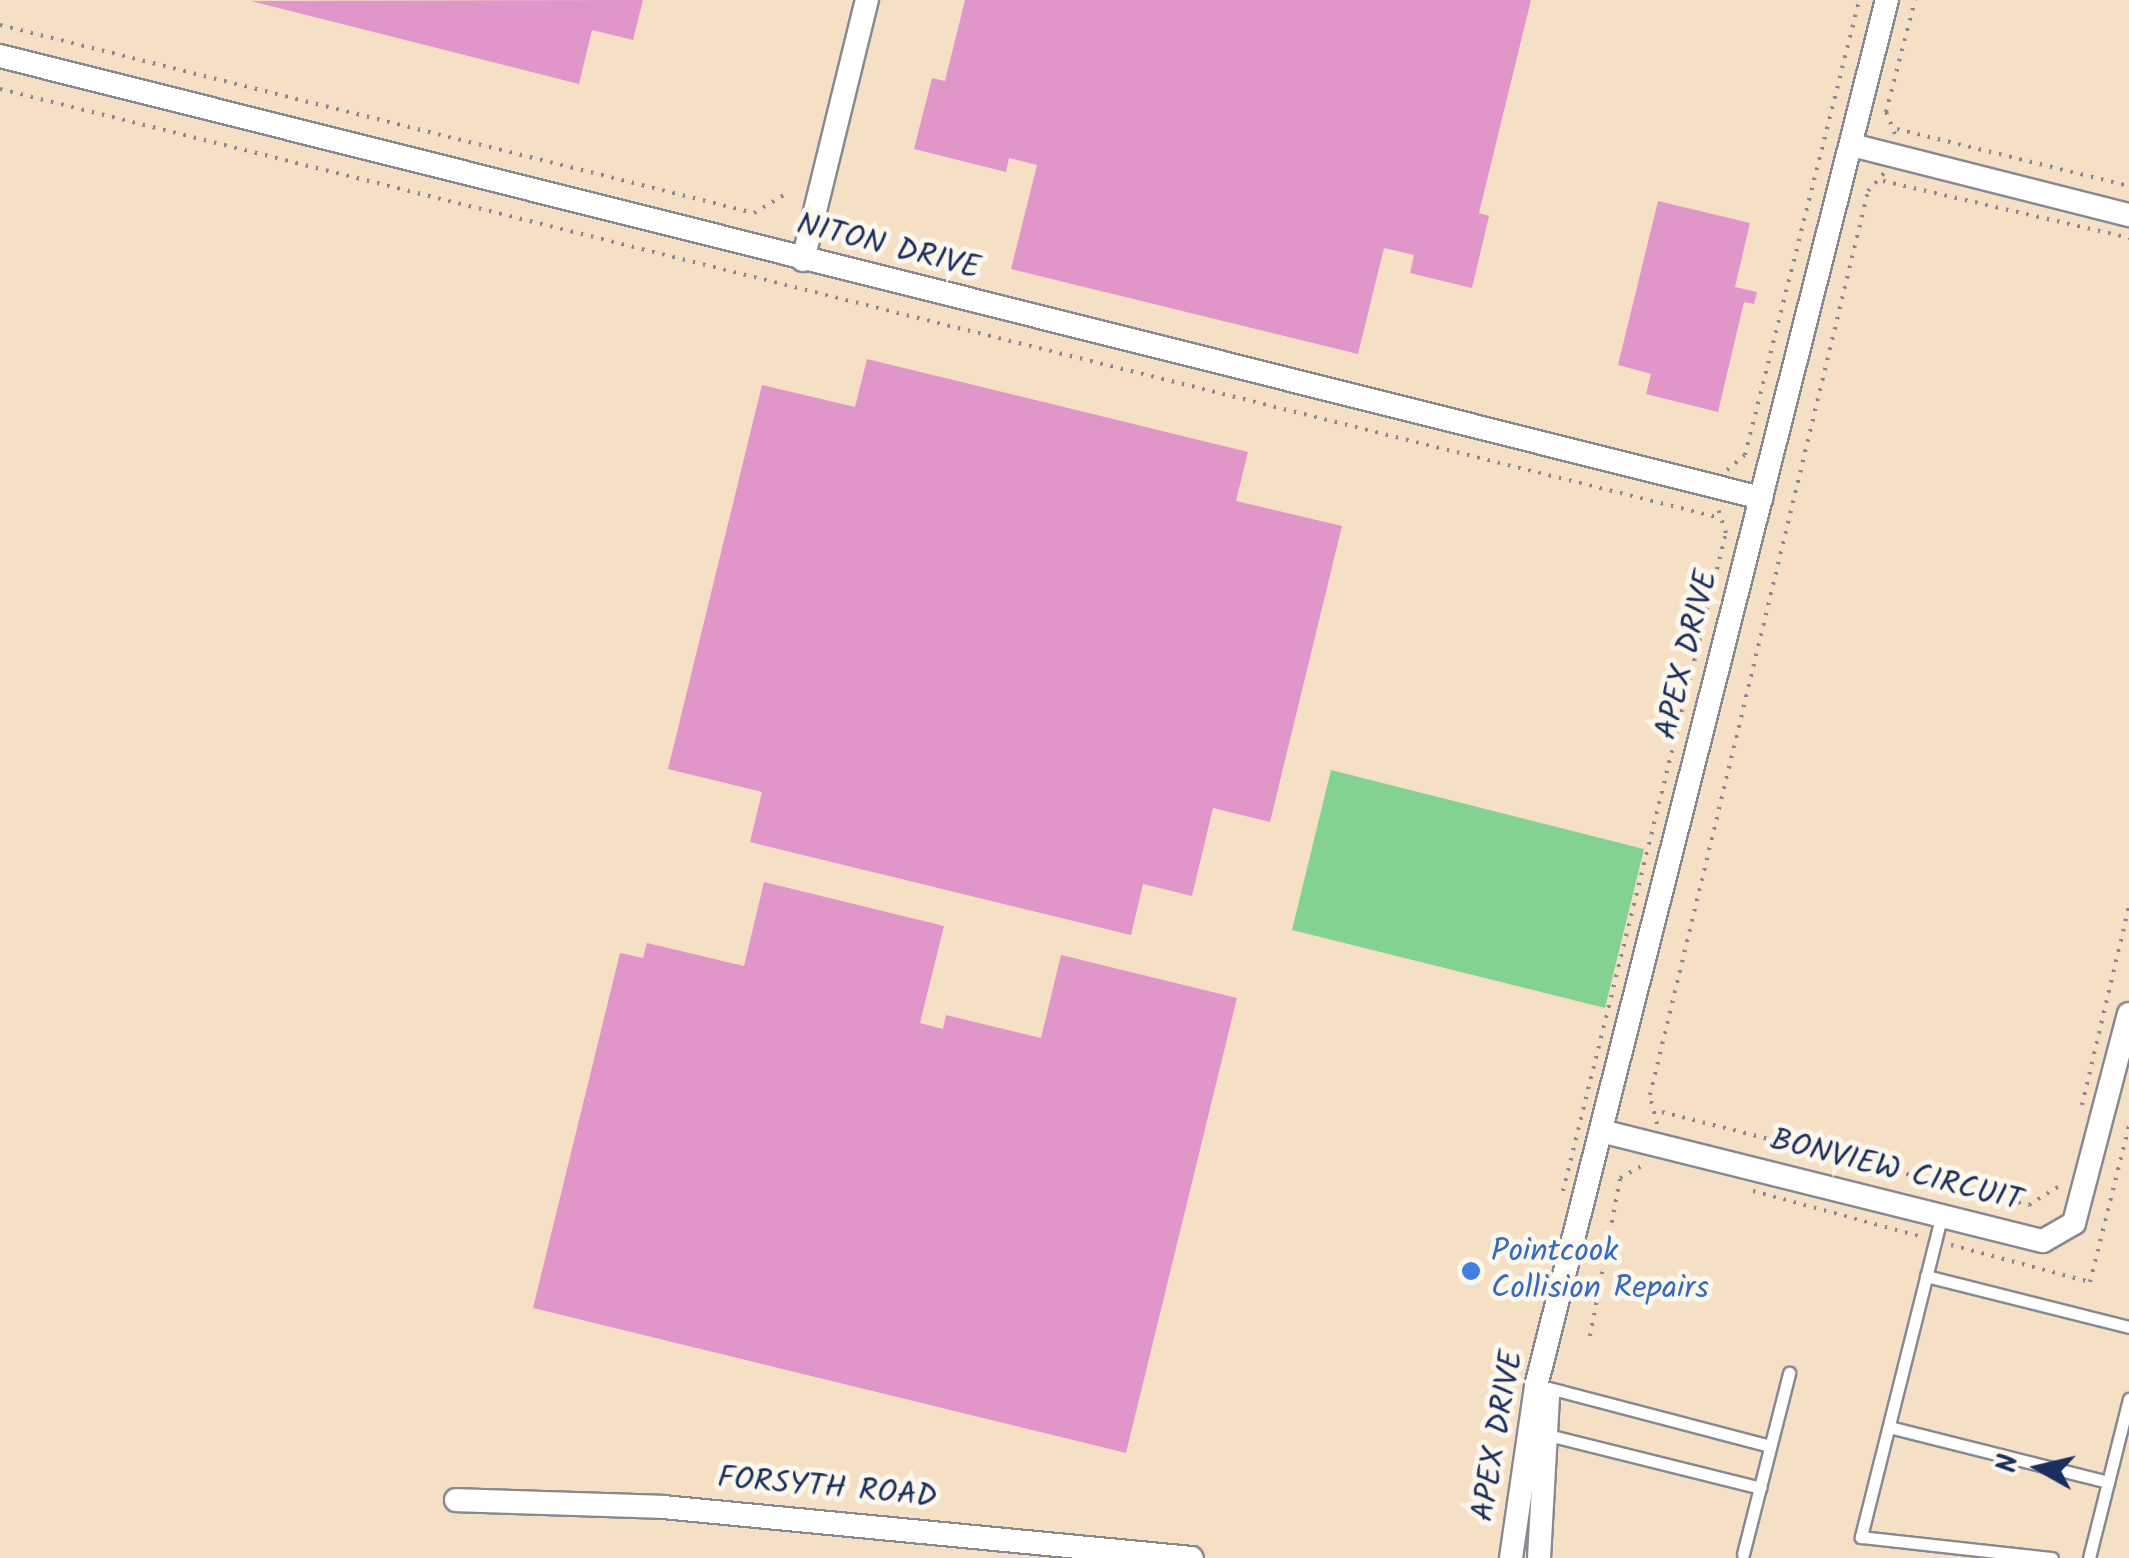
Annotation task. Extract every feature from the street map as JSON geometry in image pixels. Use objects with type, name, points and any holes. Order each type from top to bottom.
[{"type":"street","points":[[802,260],[868,0]]},
{"type":"street","name":"APEX DRIVE","points":[[1511,1558],[1536,1386],[1605,1132],[1887,0]]},
{"type":"street","name":"NITON DRIVE","points":[[0,56],[1760,498]]},
{"type":"street","points":[[1852,144],[2129,215]]},
{"type":"street","name":"BONVIEW CIRCUIT","points":[[1605,1132],[2043,1242],[2074,1222],[2129,1014]]},
{"type":"street","name":"APEX DRIVE","points":[[1539,1558],[1544,1434],[1555,1327]]},
{"type":"street","name":"FORSYTH ROAD","points":[[456,1500],[663,1507],[1192,1558]]},
{"type":"lane","points":[[1941,1218],[1861,1537],[2052,1558]]},
{"type":"lane","points":[[1926,1276],[2129,1327]]},
{"type":"lane","points":[[1743,1554],[1789,1373]]},
{"type":"lane","points":[[1549,1388],[1770,1446]]},
{"type":"lane","points":[[2089,1558],[2129,1399]]},
{"type":"lane","points":[[1888,1427],[2108,1482]]},
{"type":"lane","points":[[1544,1434],[1760,1488]]},
{"type":"path","points":[[1716,517],[1728,466],[1745,455],[1859,0]]},
{"type":"path","points":[[1883,181],[1896,129],[1886,112],[1915,0]]},
{"type":"path","points":[[0,24],[754,213],[786,194]]},
{"type":"path","points":[[0,90],[1716,517],[1726,533],[1560,1204]]},
{"type":"path","points":[[1896,129],[2129,186]]},
{"type":"path","points":[[1590,1336],[1620,1178],[1647,1163],[1660,1112],[1650,1095],[1868,190],[1883,181],[2129,238]]},
{"type":"path","points":[[2081,1110],[2129,906]]},
{"type":"path","points":[[1660,1112],[2029,1205],[2064,1184],[2068,1166]]},
{"type":"green space","points":[[1331,770],[1644,849],[1605,1008],[1292,930]]},
{"type":"building","points":[[643,0],[633,40],[592,30],[579,84],[251,1]]},
{"type":"building","points":[[965,0],[1531,0],[1479,213],[1489,216],[1472,288],[1410,273],[1414,255],[1384,248],[1358,354],[1011,269],[1037,165],[1009,158],[1006,172],[914,149],[932,78],[945,81]]},
{"type":"building","points":[[1658,201],[1750,223],[1735,287],[1757,292],[1754,304],[1744,302],[1718,412],[1646,394],[1651,374],[1618,365]]},
{"type":"building","points":[[867,359],[1248,452],[1236,501],[1342,526],[1270,822],[1213,808],[1192,896],[1143,884],[1131,935],[750,842],[762,792],[668,769],[762,385],[855,407]]},
{"type":"building","points":[[764,882],[944,926],[920,1023],[943,1029],[946,1015],[1041,1038],[1061,955],[1237,998],[1126,1453],[533,1308],[620,953],[643,958],[647,943],[744,966]]},
{"type":"place","name":"Pointcook Collision Repairs","points":[[1471,1271]]}]
